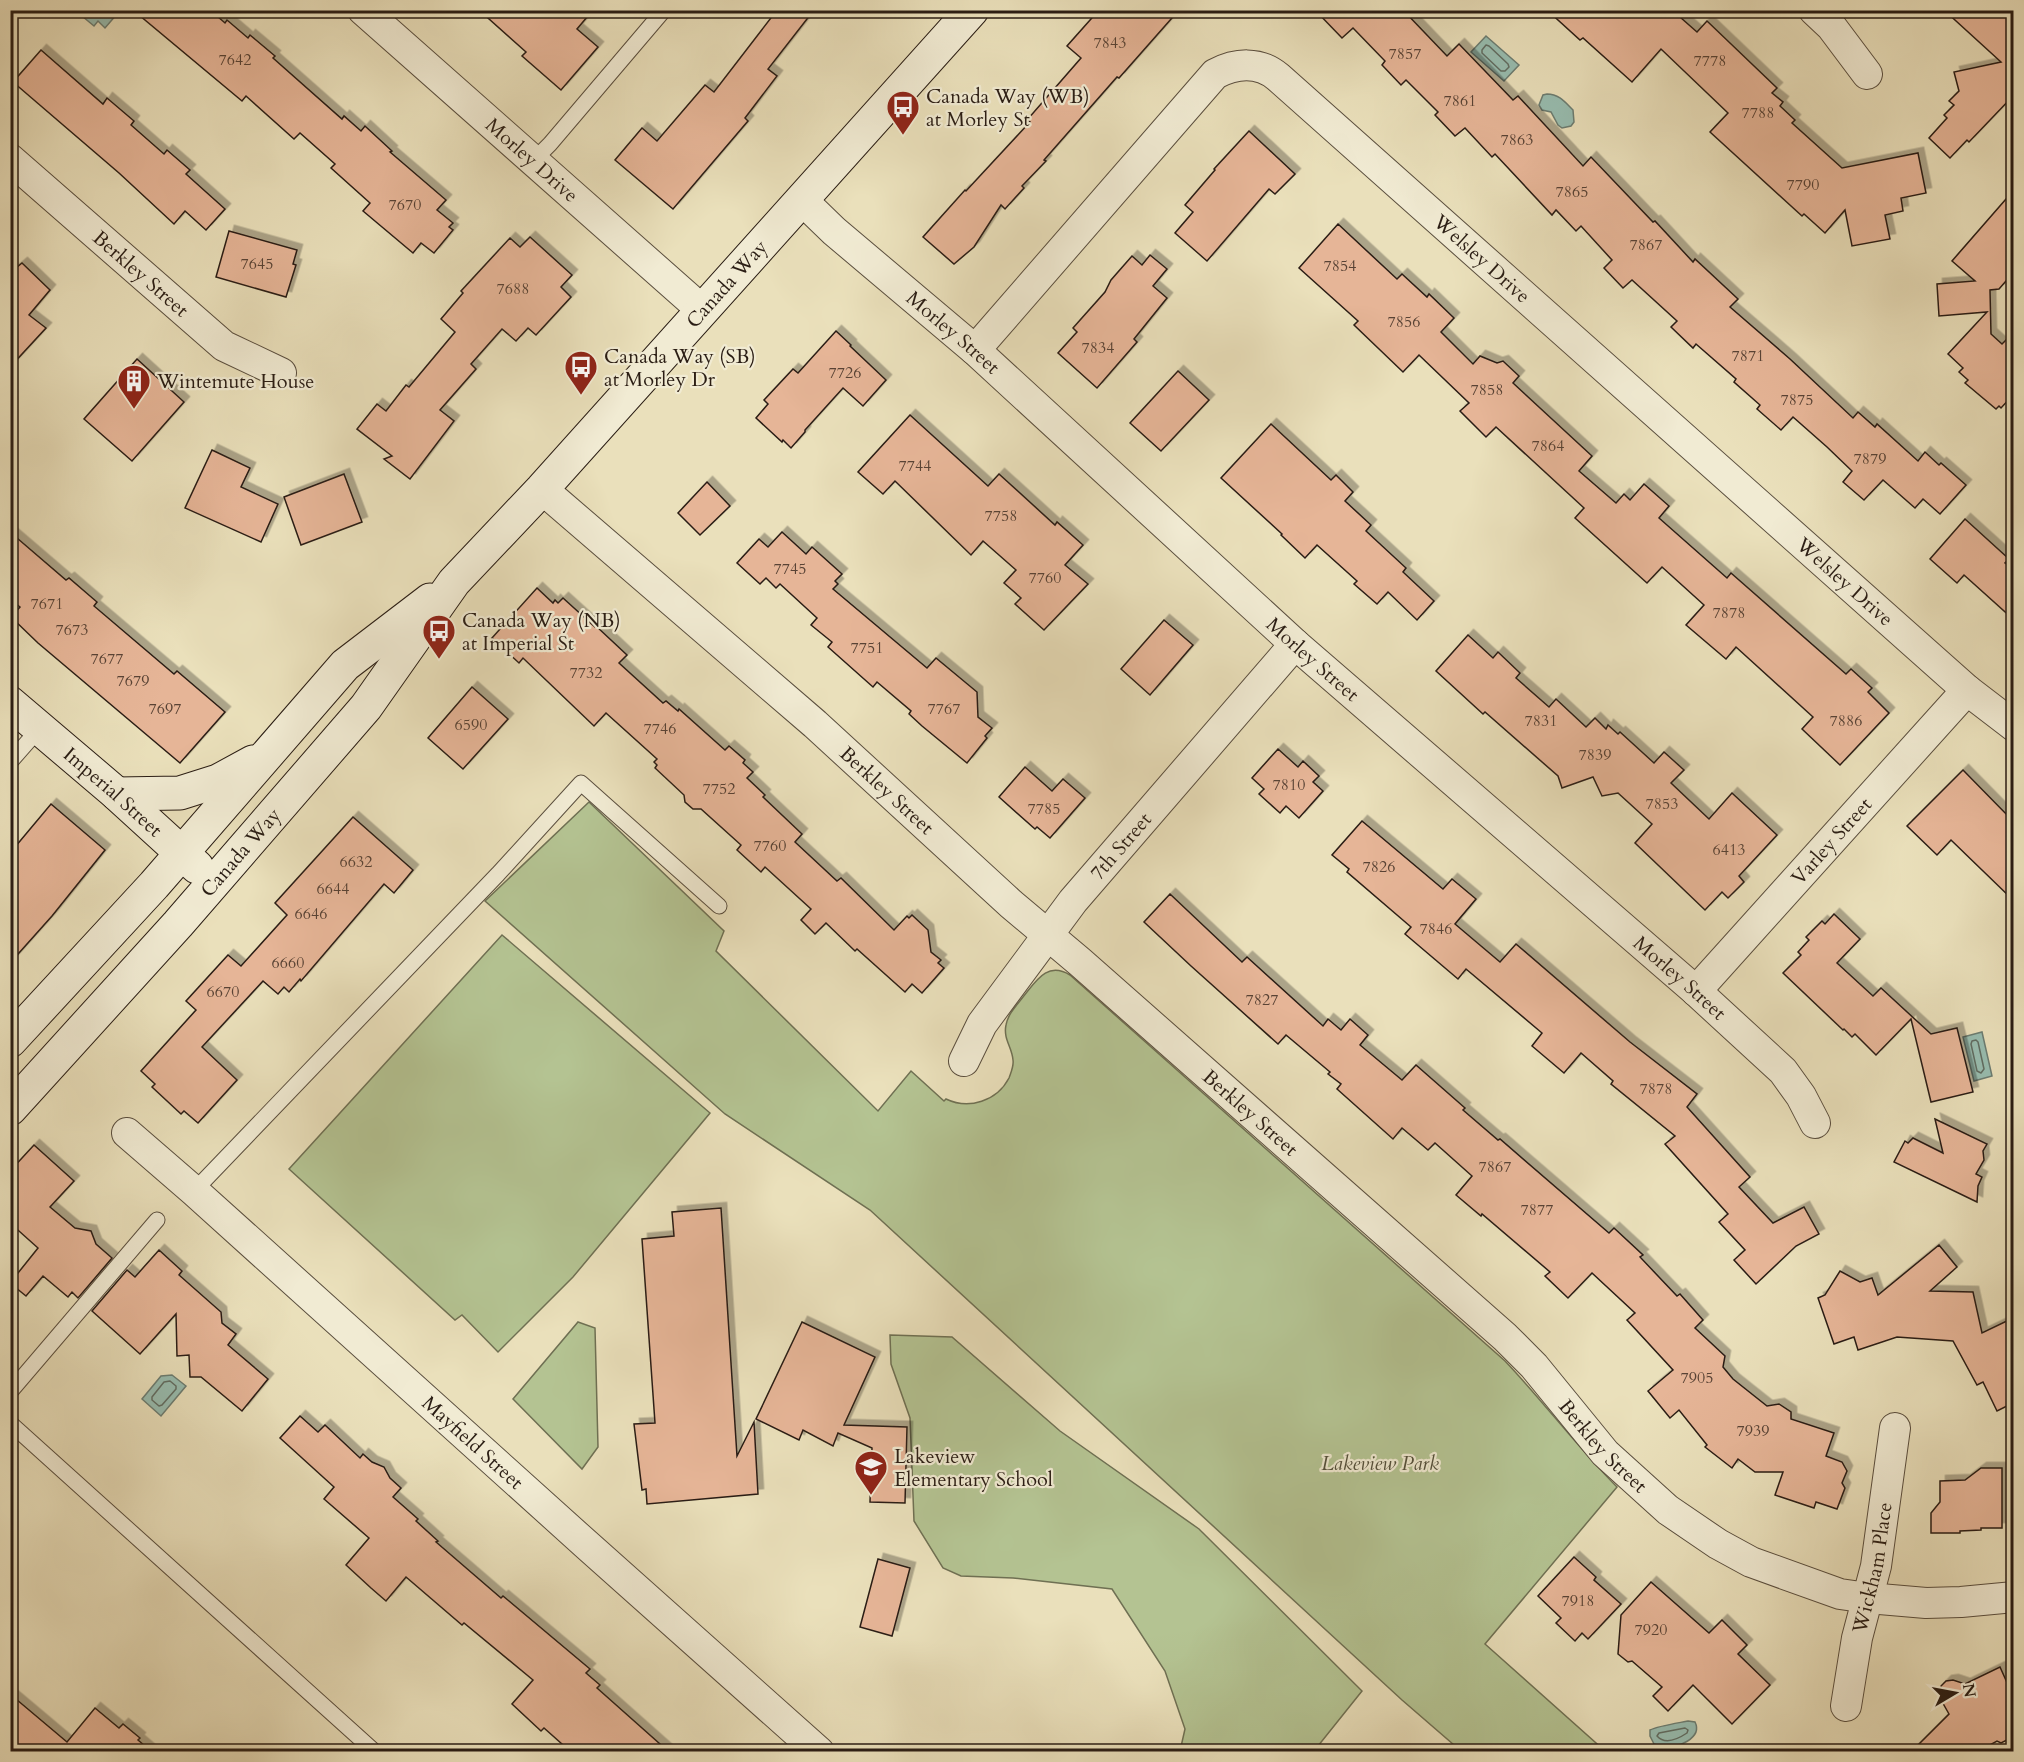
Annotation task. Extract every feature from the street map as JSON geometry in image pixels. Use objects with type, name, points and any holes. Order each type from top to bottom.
[{"type":"main road","name":"Canada Way","points":[[10,1109],[215,882],[366,707],[454,582],[542,489],[972,10]]},
{"type":"main road","name":"Canada Way","points":[[10,1041],[182,853],[345,665],[454,582]]},
{"type":"main road","name":"Imperial Street","points":[[10,703],[117,794],[215,882]]},
{"type":"main road","points":[[117,794],[180,793],[218,781],[267,754]]},
{"type":"street","name":"Morley Drive","points":[[363,10],[702,310]]},
{"type":"street","points":[[1814,10],[1831,26],[1867,74]]},
{"type":"street","name":"Welsley Drive","points":[[975,350],[1215,74],[1245,65],[1266,68],[1287,84],[1967,690],[2013,726]]},
{"type":"street","name":"Berkley Street","points":[[10,159],[224,346],[281,373]]},
{"type":"street","name":"Morley Street","points":[[802,200],[834,231],[975,350],[1295,644],[1696,991],[1783,1071],[1801,1096],[1815,1123]]},
{"type":"street","name":"Berkley Street","points":[[542,489],[815,724],[1011,904],[1098,977],[1505,1337],[1534,1366],[1600,1448],[1668,1510],[1718,1544],[1751,1562],[1840,1594],[1926,1603],[1961,1602],[2013,1596]]},
{"type":"street","name":"7th Street","points":[[964,1061],[982,1024],[1073,901],[1295,644]]},
{"type":"street","name":"Varley Street","points":[[1696,991],[1967,690]]},
{"type":"street","name":"Mayfield Street","points":[[128,1133],[819,1752]]},
{"type":"street","name":"Wickham Place","points":[[1846,1706],[1857,1638],[1876,1566],[1895,1428]]},
{"type":"lane","points":[[533,161],[664,10]]},
{"type":"lane","points":[[10,762],[39,729]]},
{"type":"lane","points":[[194,1191],[498,874],[581,783],[719,906]]},
{"type":"lane","points":[[10,1392],[157,1220]]},
{"type":"lane","points":[[10,1423],[375,1752]]},
{"type":"green space","name":"Lakeview Park","points":[[589,802],[724,931],[716,951],[878,1111],[911,1071],[944,1101],[946,1099],[964,1104],[973,1103],[990,1098],[997,1093],[1009,1078],[1013,1064],[1005,1030],[1010,1014],[1043,975],[1055,970],[1062,971],[1070,975],[1505,1361],[1617,1487],[1485,1644],[1605,1751],[1461,1751],[1402,1700],[870,1210],[725,1114],[485,901]]},
{"type":"green space","points":[[502,935],[710,1113],[573,1277],[498,1352],[462,1315],[455,1320],[289,1169]]},
{"type":"green space","points":[[578,1322],[595,1328],[598,1447],[582,1469],[513,1399]]},
{"type":"green space","points":[[890,1335],[952,1337],[1060,1431],[1199,1529],[1362,1691],[1314,1751],[1180,1751],[1185,1729],[1165,1671],[1112,1589],[1013,1578],[961,1576],[943,1568],[914,1521],[910,1418],[891,1364]]},
{"type":"water","points":[[76,11],[113,11],[117,14],[105,28],[98,21],[94,26]]},
{"type":"water","points":[[1486,36],[1519,65],[1504,81],[1471,52]]},
{"type":"water","points":[[1543,95],[1558,97],[1573,110],[1574,122],[1571,126],[1562,128],[1551,112],[1542,110],[1539,105]]},
{"type":"water","points":[[1982,1032],[1992,1076],[1974,1081],[1963,1037]]},
{"type":"water","points":[[172,1375],[186,1386],[161,1416],[142,1399],[161,1376]]},
{"type":"water","points":[[1688,1721],[1695,1722],[1696,1728],[1695,1733],[1687,1741],[1669,1747],[1654,1744],[1650,1730]]},
{"type":"building","points":[[133,10],[210,10],[225,23],[227,20],[248,38],[250,35],[342,119],[344,116],[361,131],[365,126],[392,151],[390,152],[446,200],[437,210],[453,223],[449,227],[453,230],[434,253],[421,243],[413,253],[363,211],[370,203],[331,168],[335,164],[300,133],[294,139],[246,96],[242,101]]},
{"type":"building","points":[[479,10],[593,10],[577,29],[598,47],[561,90],[522,56],[526,52]]},
{"type":"building","points":[[777,10],[814,10],[768,69],[777,76],[745,118],[748,121],[673,209],[615,160],[642,128],[657,141],[705,85],[714,92]]},
{"type":"building","points":[[1099,10],[1179,10],[1044,160],[1046,161],[1022,186],[1024,188],[1005,209],[1001,205],[974,247],[954,264],[923,237],[1030,122],[1027,120],[1081,58],[1067,46]]},
{"type":"building","points":[[1315,10],[1403,10],[1447,56],[1459,44],[1513,100],[1518,96],[1583,166],[1591,157],[1693,262],[1695,259],[1738,299],[1730,307],[1853,418],[1858,412],[1875,427],[1877,424],[1918,461],[1925,452],[1966,485],[1940,514],[1923,499],[1915,508],[1883,480],[1864,500],[1843,482],[1852,471],[1793,417],[1781,430],[1757,409],[1760,405],[1734,382],[1736,379],[1696,344],[1693,348],[1671,327],[1677,321],[1632,280],[1623,288],[1604,268],[1612,260],[1581,226],[1576,231],[1556,210],[1552,215],[1495,154],[1492,157],[1465,128],[1455,136],[1435,115],[1438,112],[1406,80],[1401,85],[1382,65],[1385,61],[1353,28],[1342,38]]},
{"type":"building","points":[[1547,10],[1672,10],[1697,32],[1707,21],[1777,88],[1772,93],[1783,102],[1780,106],[1795,120],[1792,123],[1842,168],[1918,153],[1926,193],[1901,198],[1903,211],[1885,215],[1890,239],[1852,246],[1845,210],[1825,233],[1804,214],[1802,216],[1710,132],[1728,113],[1661,49],[1632,82],[1583,38],[1580,40]]},
{"type":"building","points":[[1944,10],[2013,10],[2013,96],[1969,142],[1967,140],[1950,158],[1929,138],[1947,118],[1944,115],[1954,105],[1949,101],[1959,91],[1954,72],[2001,62]]},
{"type":"building","points":[[41,50],[103,104],[107,98],[134,121],[131,125],[164,154],[167,150],[190,170],[186,174],[225,209],[206,230],[185,211],[174,224],[119,173],[13,82]]},
{"type":"building","points":[[1249,131],[1295,174],[1275,194],[1269,189],[1207,261],[1175,233],[1193,212],[1185,205]]},
{"type":"building","points":[[2013,191],[2013,273],[1999,289],[1990,290],[1991,334],[2002,344],[2009,337],[2013,341],[2013,395],[2001,408],[1999,406],[1996,409],[1965,383],[1968,380],[1959,372],[1963,368],[1948,354],[1987,312],[1939,316],[1937,284],[1975,281],[1952,261]]},
{"type":"building","points":[[1338,224],[1397,279],[1402,274],[1427,297],[1429,294],[1454,318],[1441,332],[1473,364],[1480,356],[1497,363],[1503,361],[1519,376],[1513,383],[1592,456],[1579,471],[1616,503],[1624,494],[1630,500],[1644,484],[1669,506],[1659,518],[1727,578],[1731,573],[1846,674],[1851,669],[1872,688],[1868,692],[1889,713],[1840,765],[1802,729],[1813,717],[1736,647],[1726,659],[1686,625],[1704,605],[1662,567],[1647,583],[1575,518],[1584,508],[1496,427],[1486,437],[1460,411],[1469,403],[1419,355],[1403,372],[1354,325],[1358,321],[1299,268]]},
{"type":"building","points":[[229,231],[297,250],[293,264],[296,265],[286,297],[216,277]]},
{"type":"building","points":[[530,237],[572,275],[561,287],[571,297],[536,335],[528,328],[516,341],[502,329],[471,364],[476,369],[440,410],[454,421],[410,479],[384,459],[392,456],[357,429],[377,404],[386,411],[406,385],[409,387],[455,332],[441,319],[463,293],[461,291],[510,238],[520,247]]},
{"type":"building","points":[[1150,255],[1167,269],[1153,286],[1167,298],[1134,339],[1137,342],[1097,388],[1058,353],[1077,332],[1073,328],[1105,292],[1111,280],[1132,256],[1142,265]]},
{"type":"building","points":[[22,263],[50,290],[29,315],[46,328],[10,367],[10,273]]},
{"type":"building","points":[[836,331],[886,380],[863,406],[843,388],[791,448],[756,418],[768,404],[764,400],[793,369],[798,373]]},
{"type":"building","name":"Wintemute House","points":[[137,359],[184,402],[132,461],[84,419]]},
{"type":"building","points":[[1178,371],[1209,400],[1161,451],[1130,423]]},
{"type":"building","points":[[910,415],[988,486],[999,474],[1055,525],[1057,522],[1083,545],[1065,565],[1088,584],[1044,630],[1015,604],[1021,598],[1004,583],[1016,570],[983,541],[971,555],[895,481],[883,494],[858,472]]},
{"type":"building","points":[[1271,424],[1331,480],[1336,475],[1353,492],[1345,501],[1371,525],[1366,531],[1406,568],[1403,572],[1434,601],[1417,620],[1388,592],[1377,604],[1354,584],[1357,581],[1317,545],[1305,558],[1221,478]]},
{"type":"building","points":[[212,450],[250,468],[241,487],[278,504],[261,542],[185,508]]},
{"type":"building","points":[[344,474],[362,522],[301,545],[284,497]]},
{"type":"building","points":[[707,482],[730,506],[700,535],[678,513]]},
{"type":"building","points":[[1965,519],[2009,559],[2005,563],[2013,569],[2013,619],[1964,575],[1957,583],[1930,559]]},
{"type":"building","points":[[10,532],[66,580],[69,578],[97,602],[94,606],[174,674],[177,671],[225,712],[180,763],[38,643],[11,617],[20,607],[10,599]]},
{"type":"building","points":[[782,532],[806,554],[812,547],[842,574],[835,581],[838,584],[833,589],[927,668],[936,658],[977,692],[978,717],[992,728],[967,763],[922,726],[909,714],[911,711],[877,682],[873,687],[828,647],[832,642],[811,625],[817,618],[780,584],[776,588],[766,578],[760,584],[737,563],[759,539],[768,547]]},
{"type":"building","points":[[537,588],[553,603],[555,600],[558,603],[563,598],[627,655],[619,663],[663,703],[666,701],[678,711],[679,709],[725,750],[729,746],[745,760],[743,763],[753,772],[747,778],[765,795],[763,797],[802,834],[795,842],[837,881],[841,878],[894,930],[907,916],[909,918],[912,915],[928,930],[931,952],[941,960],[938,963],[944,968],[922,993],[912,984],[905,992],[857,949],[855,951],[826,923],[815,934],[801,920],[811,909],[765,867],[761,872],[737,850],[741,845],[701,809],[693,809],[685,802],[684,795],[655,768],[657,765],[654,762],[657,759],[606,713],[594,726],[523,658],[519,663],[492,638]]},
{"type":"building","points":[[1164,620],[1193,645],[1150,695],[1121,669]]},
{"type":"building","points":[[1468,635],[1493,658],[1498,652],[1520,673],[1516,678],[1549,707],[1556,699],[1586,727],[1595,718],[1606,729],[1608,725],[1618,734],[1620,732],[1654,763],[1664,752],[1684,770],[1671,783],[1709,819],[1732,793],[1777,835],[1739,876],[1744,882],[1728,898],[1722,892],[1705,910],[1635,843],[1652,824],[1618,793],[1602,796],[1593,777],[1562,788],[1558,776],[1485,712],[1483,714],[1436,671]]},
{"type":"building","points":[[472,687],[508,719],[463,769],[428,738]]},
{"type":"building","points":[[1278,749],[1298,767],[1303,761],[1319,776],[1313,782],[1323,791],[1299,818],[1286,806],[1280,813],[1259,794],[1264,789],[1252,778]]},
{"type":"building","points":[[1025,767],[1052,791],[1063,779],[1085,798],[1050,838],[1037,827],[1035,829],[999,797]]},
{"type":"building","points":[[1963,770],[2013,821],[2013,900],[1951,840],[1937,855],[1907,826]]},
{"type":"building","points":[[51,804],[105,850],[52,916],[10,963],[10,853]]},
{"type":"building","points":[[353,817],[413,870],[394,893],[384,884],[289,992],[284,987],[278,994],[263,981],[202,1047],[237,1080],[198,1123],[184,1111],[181,1114],[152,1087],[155,1084],[141,1071],[196,1010],[186,1001],[228,955],[241,966],[287,915],[275,903]]},
{"type":"building","points":[[1362,821],[1443,889],[1452,879],[1476,899],[1455,924],[1500,962],[1516,944],[1630,1042],[1697,1094],[1687,1107],[1750,1177],[1739,1187],[1773,1223],[1804,1207],[1819,1234],[1796,1246],[1756,1284],[1734,1260],[1745,1250],[1719,1222],[1728,1214],[1665,1144],[1675,1136],[1611,1084],[1613,1081],[1581,1053],[1564,1073],[1532,1046],[1542,1033],[1466,969],[1458,979],[1405,934],[1411,927],[1347,872],[1349,869],[1332,855]]},
{"type":"building","points":[[1170,894],[1242,962],[1247,957],[1323,1026],[1328,1019],[1341,1030],[1350,1019],[1368,1035],[1360,1045],[1402,1080],[1416,1065],[1465,1108],[1463,1110],[1609,1233],[1614,1228],[1643,1255],[1640,1257],[1677,1296],[1680,1294],[1703,1320],[1695,1328],[1725,1356],[1723,1367],[1733,1379],[1767,1406],[1779,1404],[1791,1412],[1791,1419],[1834,1433],[1826,1456],[1842,1462],[1847,1471],[1842,1483],[1845,1488],[1837,1509],[1816,1502],[1814,1508],[1775,1495],[1783,1472],[1755,1472],[1738,1459],[1732,1468],[1705,1447],[1707,1445],[1679,1410],[1670,1418],[1648,1391],[1673,1370],[1627,1320],[1635,1313],[1592,1273],[1568,1298],[1545,1276],[1550,1272],[1456,1195],[1472,1176],[1435,1143],[1428,1150],[1402,1128],[1393,1139],[1337,1089],[1341,1084],[1328,1074],[1330,1072],[1286,1035],[1278,1044],[1191,966],[1144,922]]},
{"type":"building","points":[[1834,914],[1860,939],[1837,963],[1873,996],[1881,988],[1931,1034],[1957,1028],[1973,1092],[1931,1102],[1911,1019],[1876,1055],[1855,1034],[1852,1037],[1843,1030],[1783,973],[1801,955],[1798,952],[1809,940],[1806,937],[1822,921],[1825,924]]},
{"type":"building","points":[[1935,1119],[1987,1144],[1983,1151],[1984,1160],[1976,1174],[1982,1177],[1978,1186],[1977,1202],[1894,1162],[1905,1141],[1908,1143],[1913,1138],[1943,1153]]},
{"type":"building","points":[[34,1145],[74,1181],[50,1207],[75,1228],[91,1231],[96,1244],[112,1258],[78,1298],[72,1292],[68,1297],[43,1276],[26,1296],[10,1283],[38,1248],[10,1223],[10,1171]]},
{"type":"building","points":[[721,1208],[737,1456],[754,1422],[758,1494],[647,1504],[646,1489],[642,1490],[634,1424],[655,1423],[642,1239],[674,1236],[672,1212]]},
{"type":"building","points":[[1939,1245],[1957,1267],[1930,1291],[1973,1292],[1982,1333],[2013,1318],[2013,1403],[1997,1411],[1983,1382],[1977,1385],[1953,1341],[1897,1337],[1858,1350],[1854,1337],[1834,1344],[1818,1298],[1825,1295],[1840,1271],[1860,1282],[1872,1278],[1878,1295]]},
{"type":"building","points":[[159,1250],[182,1271],[179,1275],[221,1312],[222,1323],[236,1334],[228,1345],[268,1379],[242,1411],[201,1377],[190,1377],[189,1355],[177,1356],[176,1314],[140,1354],[92,1311],[127,1270],[135,1277]]},
{"type":"building","points":[[802,1322],[875,1357],[844,1425],[907,1427],[905,1503],[870,1502],[872,1448],[838,1433],[833,1446],[803,1430],[799,1440],[756,1419]]},
{"type":"building","points":[[300,1416],[318,1432],[325,1425],[360,1458],[363,1454],[372,1462],[384,1467],[390,1478],[401,1488],[393,1497],[418,1519],[416,1521],[438,1541],[436,1542],[501,1598],[503,1596],[590,1669],[586,1673],[600,1685],[597,1688],[669,1752],[571,1752],[544,1728],[541,1731],[512,1704],[533,1680],[464,1623],[462,1625],[406,1577],[386,1601],[371,1588],[346,1565],[369,1538],[324,1499],[334,1487],[280,1438]]},
{"type":"building","points":[[1981,1468],[2002,1468],[2002,1528],[1981,1528],[1981,1530],[1960,1531],[1960,1533],[1931,1533],[1931,1513],[1940,1502],[1940,1481],[1965,1480]]},
{"type":"building","points":[[1574,1557],[1596,1577],[1594,1580],[1621,1604],[1588,1639],[1582,1633],[1575,1641],[1556,1623],[1561,1618],[1538,1596]]},
{"type":"building","points":[[878,1559],[910,1568],[892,1636],[860,1627]]},
{"type":"building","points":[[1651,1582],[1709,1633],[1722,1620],[1747,1645],[1738,1654],[1770,1685],[1732,1724],[1693,1685],[1668,1711],[1653,1696],[1662,1687],[1632,1661],[1628,1662],[1618,1654],[1621,1615]]},
{"type":"building","points":[[2000,1667],[2013,1696],[2013,1737],[2001,1743],[1997,1741],[1977,1752],[1911,1752],[1949,1714],[1940,1698],[1941,1686],[1946,1681],[1953,1680],[1965,1684]]},
{"type":"building","points":[[10,1694],[67,1742],[95,1708],[119,1728],[123,1724],[152,1752],[10,1752]]},
{"type":"place","name":"Canada Way (WB) at Morley St","points":[[903,136]]},
{"type":"place","name":"Canada Way (SB) at Morley Dr","points":[[581,396]]},
{"type":"place","name":"Wintemute House","points":[[134,410]]},
{"type":"place","name":"Canada Way (NB) at Imperial St","points":[[439,660]]},
{"type":"place","name":"Lakeview Elementary School","points":[[871,1496]]}]
